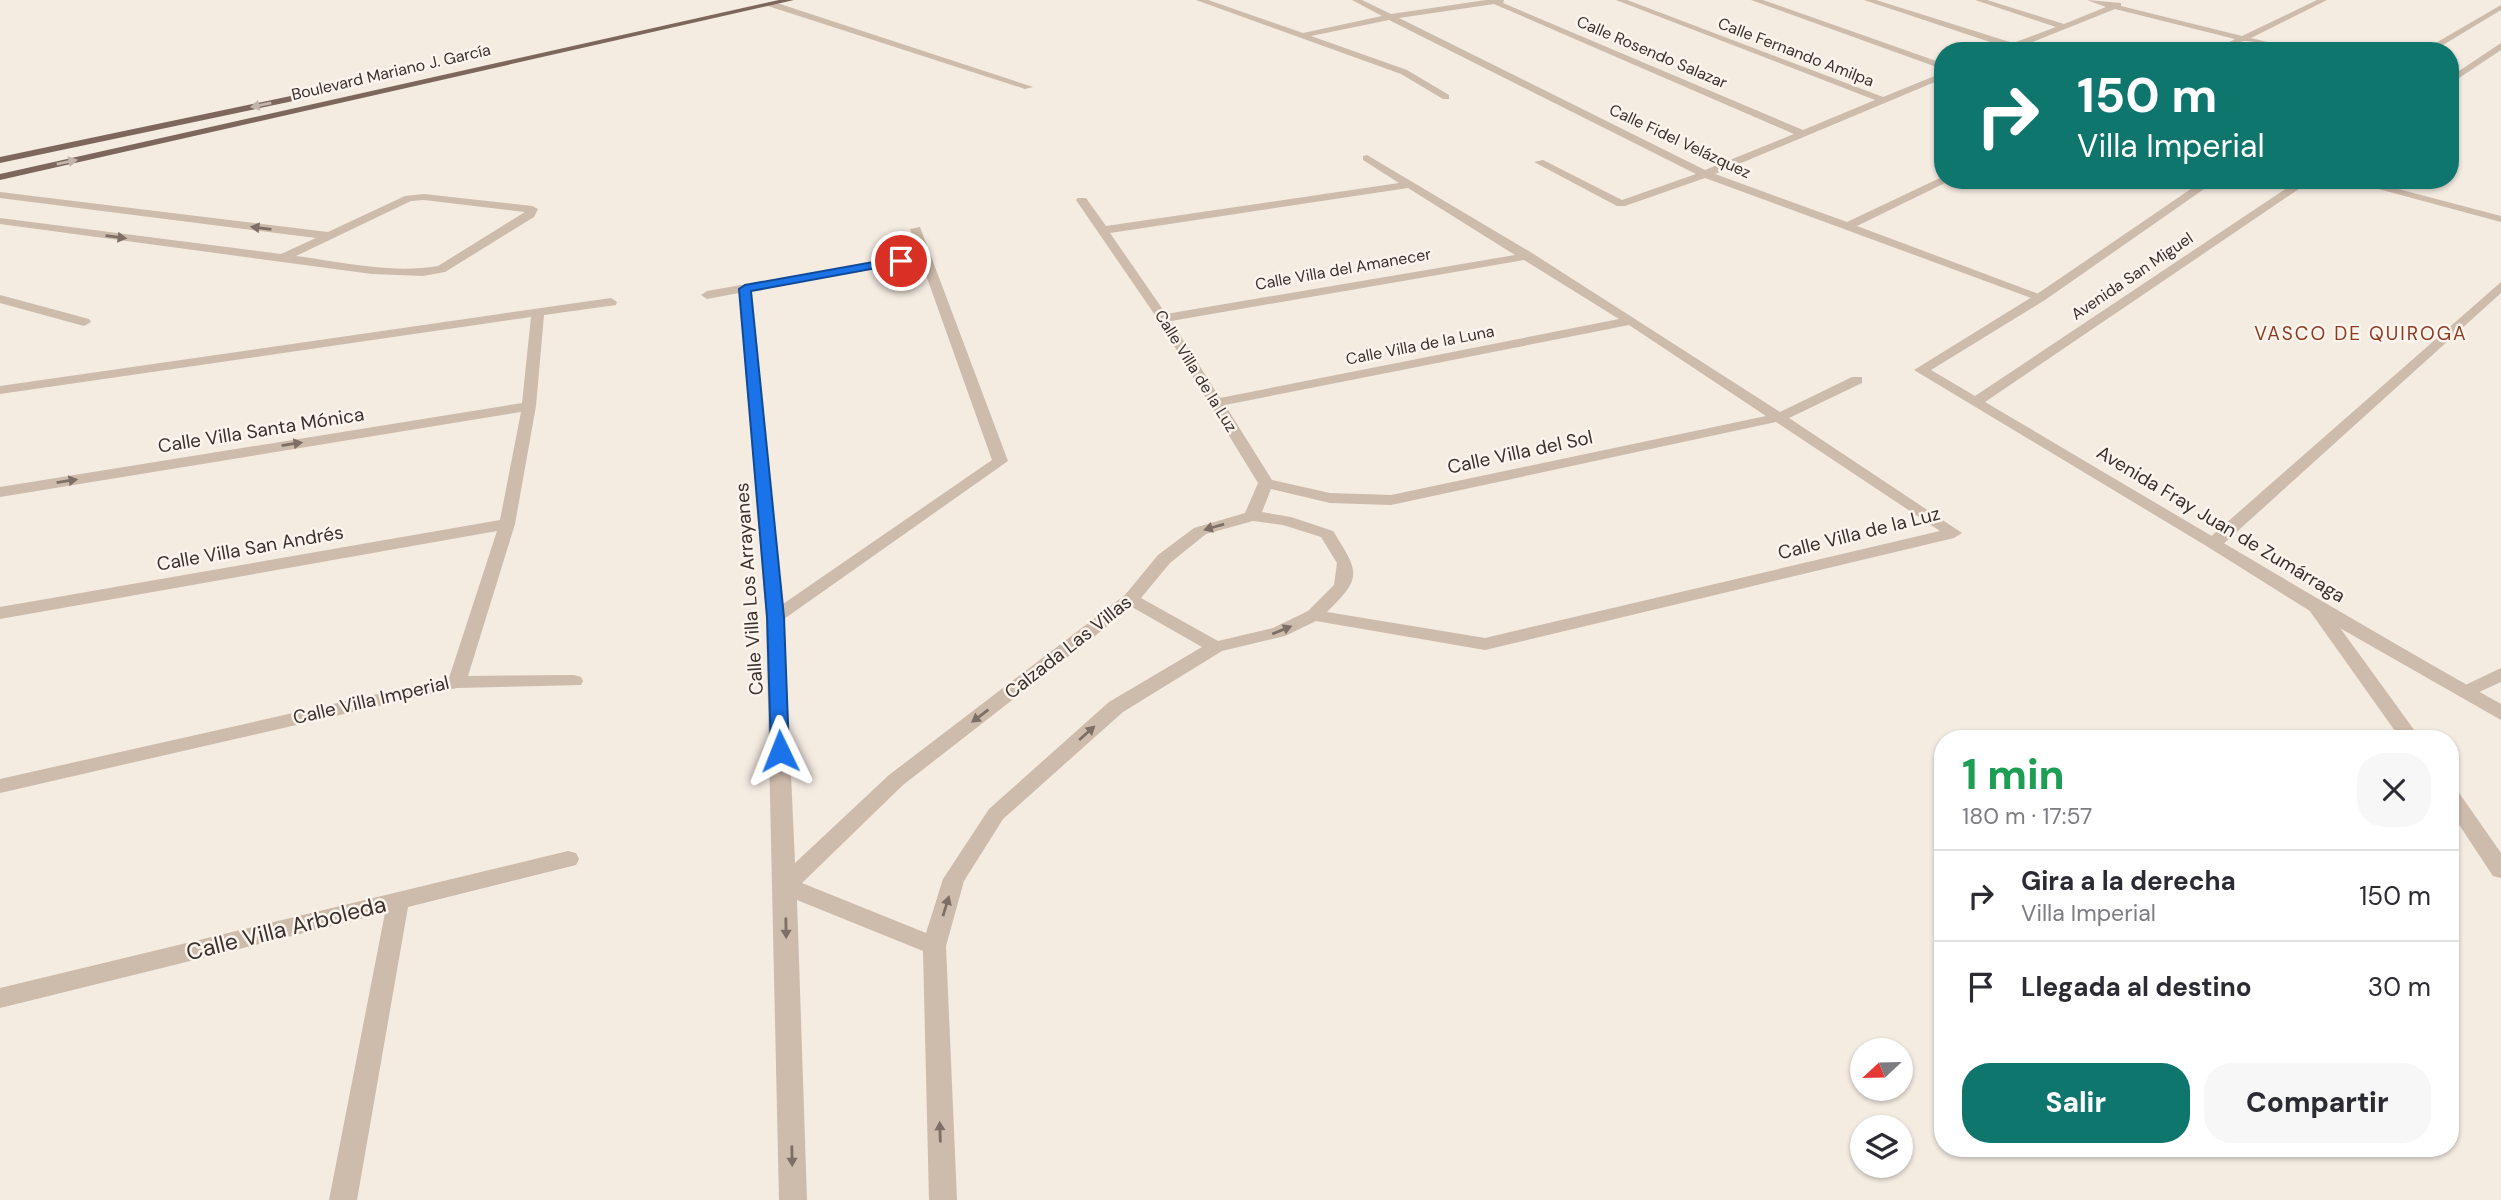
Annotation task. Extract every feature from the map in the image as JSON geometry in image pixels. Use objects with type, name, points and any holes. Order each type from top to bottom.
[{"type":"main road","name":"Boulevard Mariano J. García","points":[[370,83],[759,0]]},
{"type":"main road","name":"Boulevard Mariano J. García","points":[[0,177],[790,0]]},
{"type":"main road","points":[[548,45],[558,51]]},
{"type":"main road","name":"Boulevard Mariano J. García","points":[[0,160],[315,94]]},
{"type":"street","points":[[1200,0],[1404,72],[1446,97]]},
{"type":"street","name":"Calle Fidel Velázquez","points":[[1356,0],[1705,174],[2041,297]]},
{"type":"street","points":[[1299,37],[1390,17],[1505,0]]},
{"type":"street","name":"Calle Fernando Amilpa","points":[[1620,0],[1883,100]]},
{"type":"street","points":[[1755,0],[1934,63]]},
{"type":"street","points":[[1868,0],[1999,42]]},
{"type":"street","points":[[1979,0],[2063,26]]},
{"type":"street","points":[[2091,0],[2176,24],[2262,42]]},
{"type":"street","points":[[2022,42],[2131,0]]},
{"type":"street","points":[[2236,42],[2323,0]]},
{"type":"street","name":"Calle Rosendo Salazar","points":[[1492,1],[1801,133]]},
{"type":"street","points":[[771,4],[1028,87]]},
{"type":"street","points":[[2441,42],[2501,7]]},
{"type":"street","points":[[2459,75],[2501,46]]},
{"type":"street","points":[[1539,162],[1621,204],[1705,174],[1934,79]]},
{"type":"street","name":"Calle Villa de la Luz","points":[[1314,615],[1485,644],[1954,533],[1631,321],[1367,158]]},
{"type":"street","points":[[1105,230],[1412,184]]},
{"type":"street","points":[[1846,227],[1934,184]]},
{"type":"street","name":"Avenida San Miguel","points":[[1921,370],[2041,297],[2199,189]]},
{"type":"street","name":"Avenida San Miguel","points":[[1976,401],[2294,189]]},
{"type":"street","points":[[2385,189],[2501,219]]},
{"type":"street","points":[[0,195],[329,236]]},
{"type":"street","points":[[0,221],[372,270],[432,271],[441,269],[530,215],[532,209],[424,197],[409,198],[283,258]]},
{"type":"street","name":"Calle Villa de la Luz","points":[[1082,200],[1163,318],[1266,483]]},
{"type":"street","points":[[775,617],[1000,461],[916,229]]},
{"type":"street","points":[[707,295],[926,256]]},
{"type":"street","name":"Calle Villa del Amanecer","points":[[1163,318],[1528,256]]},
{"type":"street","points":[[2214,542],[2495,298],[2501,286]]},
{"type":"street","name":"Calle Villa Los Arrayanes","points":[[745,289],[775,617],[785,886]]},
{"type":"street","points":[[0,299],[84,322]]},
{"type":"street","points":[[0,390],[611,302]]},
{"type":"street","name":"Calle Villa Imperial","points":[[0,786],[457,681],[507,524],[529,406],[538,314]]},
{"type":"street","name":"Calle Villa de la Luna","points":[[1215,402],[1631,321]]},
{"type":"street","name":"Avenida Fray Juan de Zumárraga","points":[[1921,370],[2214,542],[2316,607],[2501,713]]},
{"type":"street","name":"Calle Villa del Sol","points":[[1266,483],[1330,498],[1391,500],[1781,417],[1857,380]]},
{"type":"street","name":"Calle Villa Santa Mónica","points":[[0,492],[529,406]]},
{"type":"street","points":[[1252,516],[1266,483]]},
{"type":"street","name":"Calzada Las Villas","points":[[785,886],[896,780],[1131,599],[1164,559],[1200,531],[1252,516],[1285,520],[1327,534],[1345,562],[1343,586],[1314,615],[1279,632],[1216,647],[1116,707],[996,814],[954,879],[934,946],[943,1200]]},
{"type":"street","name":"Calle Villa San Andrés","points":[[0,613],[507,524]]},
{"type":"street","points":[[1131,599],[1216,647]]},
{"type":"street","points":[[2316,607],[2404,730]]},
{"type":"street","points":[[2466,692],[2501,674]]},
{"type":"street","points":[[457,681],[574,681]]},
{"type":"street","points":[[2459,808],[2501,870]]},
{"type":"street","points":[[2480,838],[2501,850]]},
{"type":"street","points":[[398,901],[568,859]]},
{"type":"street","points":[[793,1200],[785,886],[934,946]]},
{"type":"street","name":"Calle Villa Arboleda","points":[[0,998],[398,901],[343,1200]]},
{"type":"district","name":"VASCO DE QUIROGA","points":[[2361,333]]},
{"type":"route","points":[[780,751],[775,617],[745,289],[901,261]]}]
